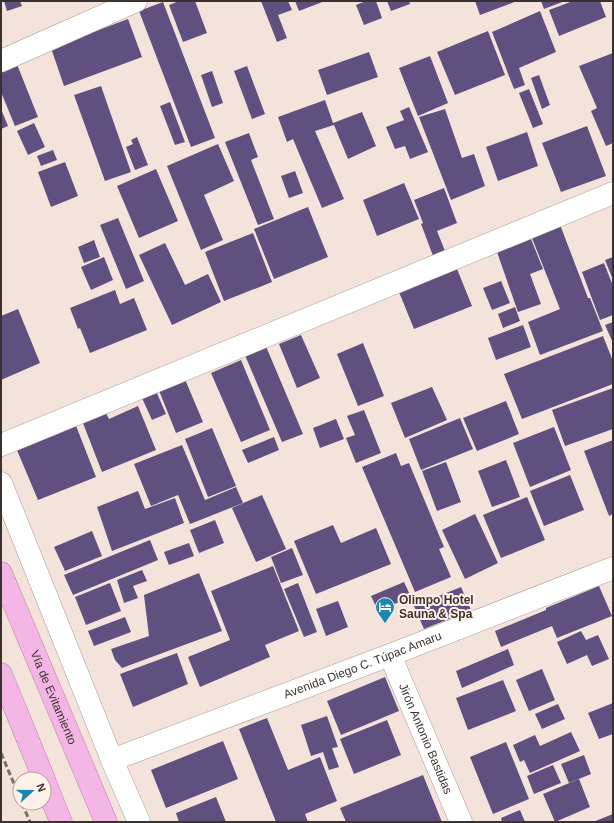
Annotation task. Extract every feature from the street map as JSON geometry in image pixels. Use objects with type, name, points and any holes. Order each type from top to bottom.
[{"type":"highway","name":"Vía de Evitamiento","points":[[1,573],[106,822]]},
{"type":"highway","points":[[1,674],[41,771]]},
{"type":"highway","points":[[52,799],[61,822]]},
{"type":"street","points":[[1,61],[136,1]]},
{"type":"street","points":[[1,445],[613,193]]},
{"type":"street","points":[[1,483],[112,760],[139,822]]},
{"type":"street","name":"Avenida Diego C. Túpac Amaru","points":[[112,760],[390,655],[613,568]]},
{"type":"street","name":"Jirón Antonio Bastidas","points":[[390,655],[461,822]]},
{"type":"building","points":[[4,1],[20,1],[22,6],[7,11]]},
{"type":"building","points":[[179,1],[195,1],[207,33],[183,42],[169,5]]},
{"type":"building","points":[[261,1],[288,1],[292,10],[278,15],[287,38],[277,42]]},
{"type":"building","points":[[295,1],[325,1],[299,11]]},
{"type":"building","points":[[366,1],[376,1],[382,18],[364,25],[356,5]]},
{"type":"building","points":[[387,1],[409,1],[410,4],[391,11]]},
{"type":"building","points":[[475,1],[517,1],[480,15]]},
{"type":"building","points":[[541,1],[565,1],[544,9]]},
{"type":"building","points":[[573,1],[600,1],[606,17],[559,36],[549,10]]},
{"type":"building","points":[[163,2],[215,138],[191,147],[139,11]]},
{"type":"building","points":[[540,11],[556,52],[519,68],[525,85],[514,89],[492,32]]},
{"type":"building","points":[[128,19],[142,57],[64,86],[51,48]]},
{"type":"building","points":[[488,31],[505,75],[455,95],[437,52]]},
{"type":"building","points":[[369,52],[378,77],[327,95],[318,70]]},
{"type":"building","points":[[613,53],[613,143],[606,146],[591,111],[597,108],[579,66]]},
{"type":"building","points":[[430,56],[448,103],[418,116],[399,68]]},
{"type":"building","points":[[16,62],[38,117],[15,126],[1,92],[1,68]]},
{"type":"building","points":[[247,66],[265,114],[252,119],[234,71]]},
{"type":"building","points":[[212,71],[223,103],[212,107],[201,75]]},
{"type":"building","points":[[539,75],[550,105],[542,109],[531,78]]},
{"type":"building","points":[[101,86],[131,172],[105,181],[74,95]]},
{"type":"building","points":[[529,89],[543,124],[533,128],[519,93]]},
{"type":"building","points":[[325,100],[333,123],[362,112],[376,146],[348,159],[334,125],[315,131],[344,199],[322,208],[293,139],[287,142],[278,117]]},
{"type":"building","points":[[170,102],[185,142],[175,145],[160,106]]},
{"type":"building","points":[[409,107],[428,152],[410,159],[405,146],[395,149],[386,127],[404,120],[400,111]]},
{"type":"building","points":[[1,109],[8,126],[1,129]]},
{"type":"building","points":[[445,109],[462,158],[474,154],[485,186],[451,200],[419,117]]},
{"type":"building","points":[[34,123],[45,147],[28,155],[17,131]]},
{"type":"building","points":[[587,126],[606,176],[561,192],[542,143]]},
{"type":"building","points":[[527,132],[538,166],[498,181],[486,147]]},
{"type":"building","points":[[249,133],[258,157],[251,160],[274,219],[258,225],[225,142]]},
{"type":"building","points":[[137,137],[148,165],[135,170],[126,147],[133,144],[131,140]]},
{"type":"building","points":[[218,144],[234,181],[204,195],[223,240],[201,250],[167,166]]},
{"type":"building","points":[[53,150],[57,160],[41,166],[37,156]]},
{"type":"building","points":[[65,162],[78,196],[51,207],[38,172]]},
{"type":"building","points":[[156,169],[178,221],[139,238],[117,186]]},
{"type":"building","points":[[295,171],[303,193],[289,198],[281,176]]},
{"type":"building","points":[[404,183],[419,219],[377,236],[363,200]]},
{"type":"building","points":[[444,188],[457,223],[437,231],[447,256],[435,261],[414,200]]},
{"type":"building","points":[[308,207],[328,257],[274,279],[254,229]]},
{"type":"building","points":[[118,218],[144,281],[126,289],[100,225]]},
{"type":"building","points":[[559,222],[588,298],[590,298],[603,331],[540,355],[528,322],[560,309],[530,233]]},
{"type":"building","points":[[253,233],[272,282],[224,301],[205,252]]},
{"type":"building","points":[[531,239],[543,269],[530,274],[541,304],[518,312],[497,252]]},
{"type":"building","points":[[94,240],[100,257],[84,263],[78,247]]},
{"type":"building","points":[[165,243],[185,285],[208,274],[221,302],[172,325],[139,255]]},
{"type":"building","points":[[104,257],[113,280],[91,290],[81,267]]},
{"type":"building","points":[[613,257],[613,280],[605,260]]},
{"type":"building","points":[[604,263],[613,286],[613,315],[600,320],[582,272]]},
{"type":"building","points":[[455,264],[472,306],[414,329],[397,287]]},
{"type":"building","points":[[501,281],[510,303],[492,310],[483,288]]},
{"type":"building","points":[[115,290],[120,304],[134,298],[147,330],[90,353],[80,328],[78,329],[70,308]]},
{"type":"building","points":[[515,307],[520,321],[503,328],[498,314]]},
{"type":"building","points":[[18,309],[40,363],[1,380],[1,316]]},
{"type":"building","points":[[613,322],[613,343],[605,325]]},
{"type":"building","points":[[523,325],[531,347],[496,360],[488,338]]},
{"type":"building","points":[[301,335],[320,378],[297,388],[279,344]]},
{"type":"building","points":[[603,336],[613,361],[613,384],[522,419],[504,374]]},
{"type":"building","points":[[363,343],[384,396],[358,406],[337,354]]},
{"type":"building","points":[[265,344],[303,434],[282,442],[244,353]]},
{"type":"building","points":[[241,360],[270,430],[241,442],[211,373]]},
{"type":"building","points":[[184,377],[203,422],[176,433],[158,388]]},
{"type":"building","points":[[432,387],[447,420],[405,438],[391,403]]},
{"type":"building","points":[[613,388],[613,429],[565,446],[552,410]]},
{"type":"building","points":[[156,391],[166,414],[152,420],[142,398]]},
{"type":"building","points":[[506,401],[519,434],[477,451],[463,418]]},
{"type":"building","points":[[138,406],[156,450],[102,472],[81,418],[104,409],[109,419]]},
{"type":"building","points":[[364,410],[381,453],[356,463],[346,438],[355,435],[347,416]]},
{"type":"building","points":[[73,418],[96,477],[38,500],[14,443]]},
{"type":"building","points":[[460,418],[473,449],[421,470],[409,439]]},
{"type":"building","points":[[336,419],[344,439],[320,448],[313,428]]},
{"type":"building","points":[[554,427],[571,470],[530,487],[513,443]]},
{"type":"building","points":[[212,428],[236,486],[208,497],[185,439]]},
{"type":"building","points":[[274,437],[279,450],[248,463],[242,450]]},
{"type":"building","points":[[613,440],[613,514],[609,516],[584,451]]},
{"type":"building","points":[[182,445],[205,500],[236,487],[243,503],[190,524],[178,495],[151,506],[134,464]]},
{"type":"building","points":[[396,453],[401,466],[409,463],[444,547],[439,549],[451,577],[415,592],[362,467]]},
{"type":"building","points":[[506,460],[520,497],[492,507],[478,471]]},
{"type":"building","points":[[446,462],[461,502],[437,511],[422,471]]},
{"type":"building","points":[[570,475],[584,510],[544,526],[530,491]]},
{"type":"building","points":[[138,491],[145,509],[175,498],[184,523],[112,551],[97,507]]},
{"type":"building","points":[[262,495],[286,549],[256,562],[232,508]]},
{"type":"building","points":[[527,497],[545,540],[501,558],[483,515]]},
{"type":"building","points":[[475,514],[498,563],[465,579],[442,530]]},
{"type":"building","points":[[215,520],[224,543],[199,553],[190,530]]},
{"type":"building","points":[[333,525],[341,543],[376,528],[391,564],[316,594],[294,541]]},
{"type":"building","points":[[92,531],[102,556],[65,571],[54,547]]},
{"type":"building","points":[[150,540],[158,560],[73,595],[64,575]]},
{"type":"building","points":[[189,543],[194,556],[169,565],[164,552]]},
{"type":"building","points":[[292,548],[303,575],[281,583],[271,557]]},
{"type":"building","points":[[273,566],[299,631],[265,645],[270,657],[200,687],[188,657],[230,640],[211,591]]},
{"type":"building","points":[[142,570],[147,581],[133,586],[138,598],[124,603],[117,580]]},
{"type":"building","points":[[199,573],[222,631],[122,668],[115,660],[111,649],[149,636],[144,595]]},
{"type":"building","points":[[404,582],[411,597],[378,611],[371,596]]},
{"type":"building","points":[[110,583],[121,611],[86,625],[75,597]]},
{"type":"building","points":[[298,583],[317,632],[304,637],[284,589]]},
{"type":"building","points":[[599,586],[612,616],[557,638],[552,626],[501,647],[495,631]]},
{"type":"building","points":[[461,587],[471,610],[424,629],[414,606]]},
{"type":"building","points":[[338,601],[348,627],[326,636],[316,609]]},
{"type":"building","points":[[125,617],[131,632],[94,646],[88,631]]},
{"type":"building","points":[[581,631],[586,640],[598,635],[609,659],[592,666],[587,655],[567,664],[557,642]]},
{"type":"building","points":[[508,649],[514,665],[462,688],[456,671]]},
{"type":"building","points":[[177,653],[188,684],[133,707],[120,674]]},
{"type":"building","points":[[542,669],[555,700],[529,711],[516,680]]},
{"type":"building","points":[[385,677],[399,711],[341,735],[327,701]]},
{"type":"building","points":[[503,680],[516,711],[468,730],[456,698]]},
{"type":"building","points":[[613,703],[613,734],[599,739],[588,713]]},
{"type":"building","points":[[558,704],[565,719],[542,729],[535,714]]},
{"type":"building","points":[[327,716],[338,747],[332,748],[339,767],[329,770],[323,752],[311,756],[301,725]]},
{"type":"building","points":[[267,718],[288,770],[320,757],[337,801],[305,814],[308,822],[276,822],[239,729]]},
{"type":"building","points":[[387,720],[401,755],[354,774],[340,739]]},
{"type":"building","points":[[571,732],[580,751],[530,773],[524,760],[520,762],[513,745],[535,735],[540,746]]},
{"type":"building","points":[[223,741],[238,779],[166,808],[151,770]]},
{"type":"building","points":[[506,742],[529,799],[493,814],[470,757]]},
{"type":"building","points":[[584,755],[591,774],[569,783],[561,764]]},
{"type":"building","points":[[553,765],[561,783],[534,794],[527,776]]},
{"type":"building","points":[[423,775],[442,822],[346,822],[340,808]]},
{"type":"building","points":[[579,779],[590,807],[555,822],[543,794]]},
{"type":"building","points":[[216,797],[226,822],[179,822],[176,813]]},
{"type":"building","points":[[520,810],[525,822],[502,822],[501,818]]},
{"type":"building","points":[[613,814],[613,822],[593,822]]},
{"type":"railway","points":[[1,753],[12,779]]},
{"type":"railway","points":[[25,811],[30,822]]},
{"type":"place","name":"Olimpo Hotel Sauna & Spa","points":[[385,624]]}]
